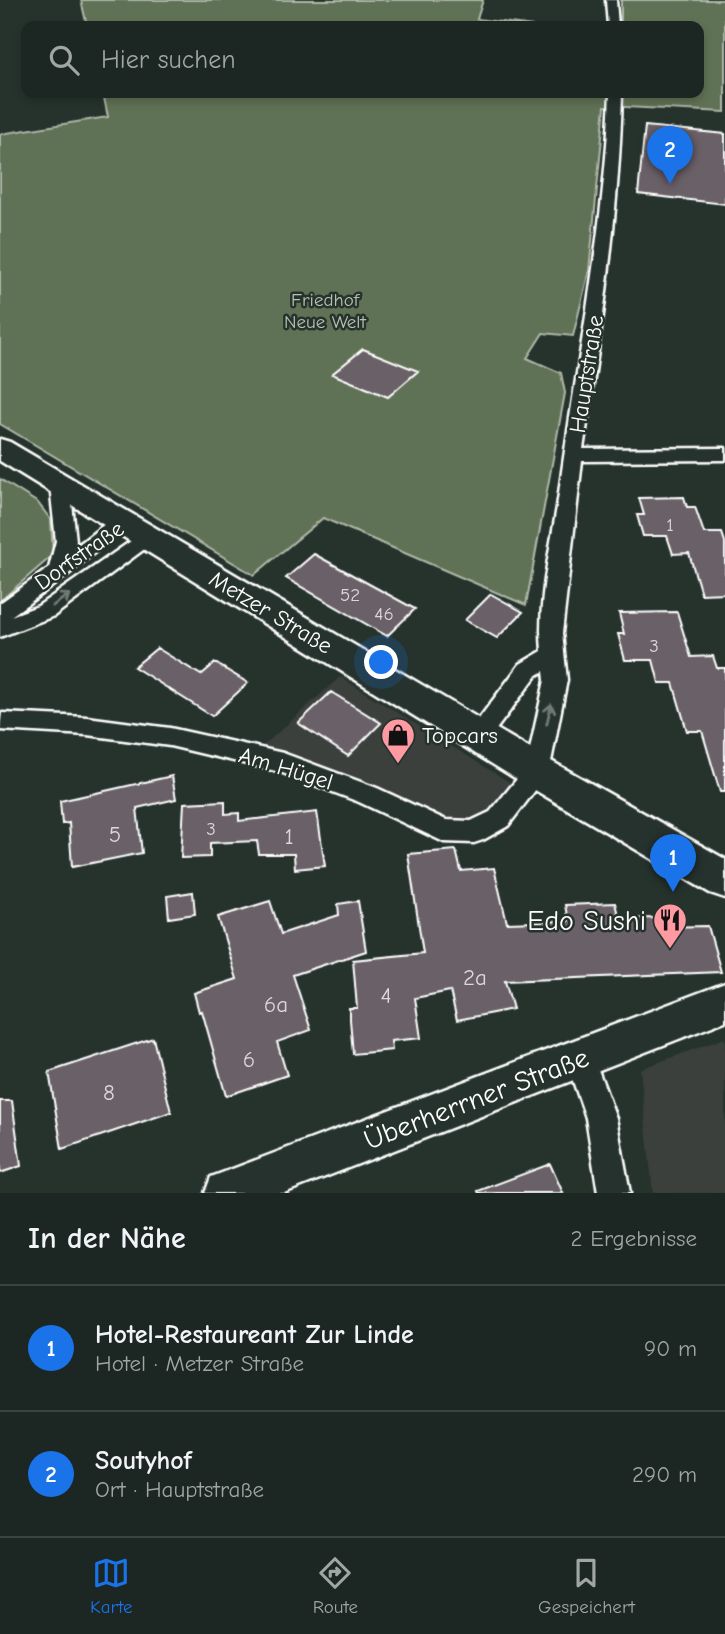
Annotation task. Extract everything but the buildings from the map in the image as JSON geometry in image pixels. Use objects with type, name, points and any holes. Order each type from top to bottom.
[{"type":"main road","name":"Metzer Straße","points":[[0,448],[537,772],[725,880]]},
{"type":"main road","name":"Überherrner Straße","points":[[227,1193],[725,1002]]},
{"type":"street","points":[[611,0],[613,21]]},
{"type":"street","name":"Hauptstraße","points":[[537,772],[555,680],[552,620],[573,455],[592,342],[614,157],[616,98]]},
{"type":"street","points":[[573,455],[725,454]]},
{"type":"street","name":"Dorfstraße","points":[[58,572],[66,541],[60,485]]},
{"type":"street","name":"Dorfstraße","points":[[0,612],[58,572],[135,531]]},
{"type":"street","name":"Dorfstraße","points":[[0,629],[46,611],[135,531]]},
{"type":"street","points":[[478,736],[528,670],[552,655]]},
{"type":"street","name":"Am Hügel","points":[[2,722],[87,726],[170,737],[283,763],[368,795],[444,831],[474,832],[499,819],[537,772]]},
{"type":"street","points":[[580,1058],[601,1118],[614,1193]]},
{"type":"shaded area","name":"Topcars","points":[[340,677],[514,785],[495,811],[471,823],[444,823],[370,787],[263,746]]},
{"type":"shaded area","points":[[725,1038],[725,1193],[653,1193],[640,1069]]},
{"type":"green space","points":[[81,0],[483,0],[477,19],[493,21],[86,21]]},
{"type":"green space","name":"Friedhof Neue Welt","points":[[621,0],[725,0],[725,112],[605,106],[589,271],[573,336],[543,333],[527,358],[561,373],[565,393],[526,605],[323,518],[254,575],[0,424],[0,134],[108,117],[104,98],[704,98],[704,21],[621,21]]},
{"type":"green space","points":[[0,479],[38,503],[51,520],[53,555],[0,601]]},
{"type":"place","name":"Soutyhof","points":[[670,184]]},
{"type":"place","name":"Topcars","points":[[398,765]]},
{"type":"place","name":"Hotel-Restaureant Zur Linde","points":[[673,892]]},
{"type":"place","name":"Edo Sushi","points":[[670,950]]}]
